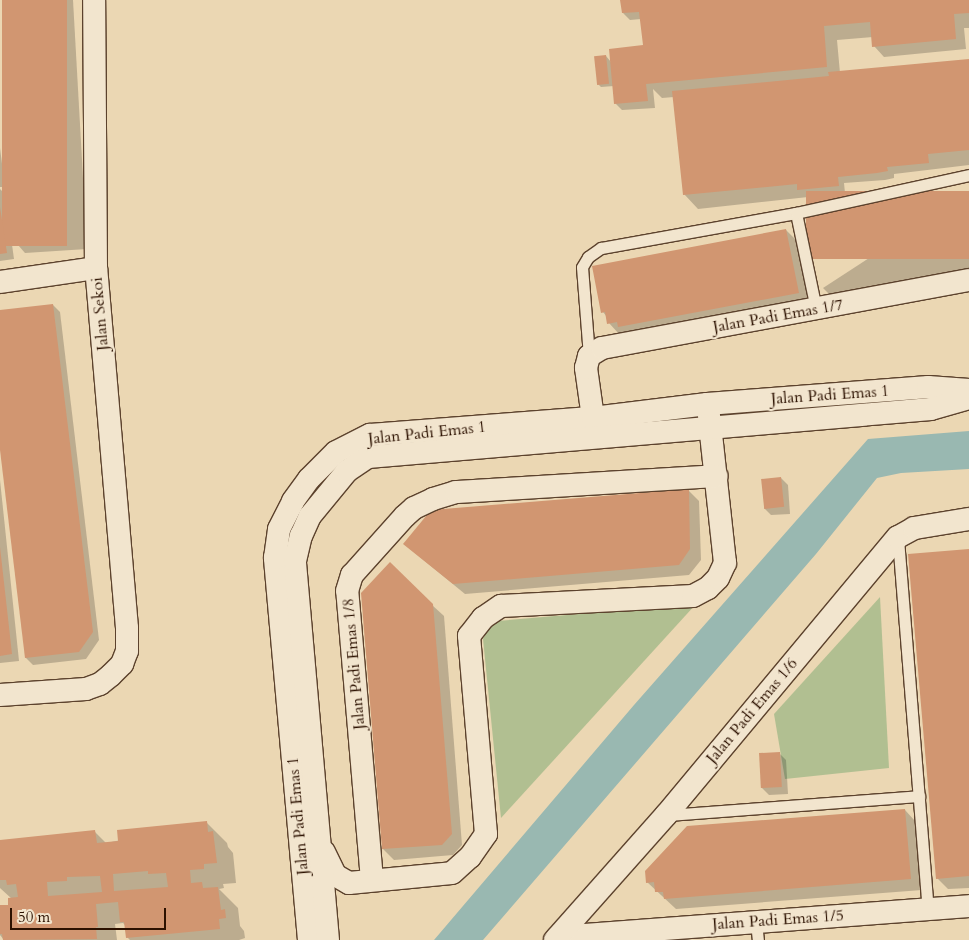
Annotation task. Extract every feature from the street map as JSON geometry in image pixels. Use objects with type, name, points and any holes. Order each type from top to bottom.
[{"type":"street","name":"Jalan Sekoi","points":[[0,695],[70,692],[100,684],[122,664],[126,651],[127,628],[96,268],[94,0]]},
{"type":"street","points":[[0,282],[96,268]]},
{"type":"street","name":"Jalan Padi Emas 1/7","points":[[589,356],[602,348],[969,280]]},
{"type":"street","points":[[589,356],[586,368],[594,428]]},
{"type":"street","name":"Jalan Padi Emas 1","points":[[328,933],[294,561],[301,536],[310,516],[348,470],[368,457],[594,428],[707,404],[928,387],[969,390]]},
{"type":"street","name":"Jalan Padi Emas 1","points":[[308,940],[275,558],[279,529],[293,501],[309,479],[336,452],[370,435],[594,428],[711,428],[931,409],[969,398]]},
{"type":"street","points":[[320,840],[328,865],[335,875],[349,883],[452,873],[470,856],[486,834],[469,636],[483,618],[501,606],[693,596],[708,588],[718,578],[725,563],[717,476],[707,404]]},
{"type":"street","name":"Jalan Padi Emas 1/8","points":[[372,880],[348,591],[352,575],[414,508],[433,499],[456,492],[717,476]]},
{"type":"street","name":"Jalan Padi Emas 1/6","points":[[557,938],[666,815],[898,537],[914,528],[969,519]]},
{"type":"street","points":[[328,933],[334,903],[349,883]]},
{"type":"street","name":"Jalan Padi Emas 1/5","points":[[557,938],[757,931],[928,909],[969,906]]},
{"type":"lane","points":[[589,356],[582,267],[601,248],[796,213],[969,176]]},
{"type":"lane","points":[[796,213],[816,309]]},
{"type":"lane","points":[[898,537],[928,909]]},
{"type":"lane","points":[[666,815],[919,796]]},
{"type":"green space","points":[[880,597],[889,768],[785,779],[774,714]]},
{"type":"green space","points":[[696,604],[501,818],[483,639],[488,629],[497,621]]},
{"type":"water","points":[[969,431],[969,469],[901,473],[877,478],[816,554],[483,940],[434,940],[634,705],[868,439]]},
{"type":"building","points":[[2,0],[67,0],[67,246],[2,246]]},
{"type":"building","points":[[620,0],[969,0],[969,13],[954,14],[956,39],[872,47],[870,22],[824,26],[827,67],[646,84],[648,101],[614,104],[609,49],[643,45],[639,12],[622,13]]},
{"type":"building","points":[[606,55],[609,84],[597,85],[594,56]]},
{"type":"building","points":[[969,59],[969,150],[928,154],[929,163],[887,167],[888,171],[838,177],[839,186],[797,190],[797,184],[683,195],[672,91],[829,76],[828,72]]},
{"type":"building","points":[[806,191],[969,191],[969,259],[806,259]]},
{"type":"building","points":[[0,207],[7,253],[0,254]]},
{"type":"building","points":[[786,229],[799,293],[618,327],[617,322],[607,324],[605,312],[601,313],[592,266]]},
{"type":"building","points":[[53,304],[93,632],[79,652],[25,658],[0,450],[0,310]]},
{"type":"building","points":[[781,477],[784,507],[764,509],[761,479]]},
{"type":"building","points":[[689,489],[690,549],[679,565],[453,584],[403,544],[431,510]]},
{"type":"building","points":[[0,547],[12,654],[0,656]]},
{"type":"building","points":[[969,549],[969,876],[936,879],[908,554]]},
{"type":"building","points":[[390,562],[433,604],[452,834],[442,845],[382,849],[361,593]]},
{"type":"building","points":[[780,752],[782,787],[761,788],[759,753]]},
{"type":"building","points":[[905,809],[911,879],[664,899],[663,892],[655,892],[654,882],[646,883],[645,871],[687,826]]},
{"type":"building","points":[[207,821],[208,832],[213,831],[217,863],[204,864],[204,869],[190,870],[191,883],[202,882],[203,888],[218,887],[221,910],[225,909],[226,918],[219,919],[220,929],[126,938],[124,922],[120,922],[118,902],[96,904],[97,939],[3,940],[2,934],[0,934],[0,905],[8,905],[8,898],[18,897],[16,884],[7,885],[6,880],[0,880],[0,840],[95,830],[97,843],[118,841],[117,830]],"holes":[[[148,871],[148,874],[166,873],[168,887],[114,891],[113,874]],[[100,876],[102,892],[48,896],[47,882],[67,881],[67,877]]]}]
